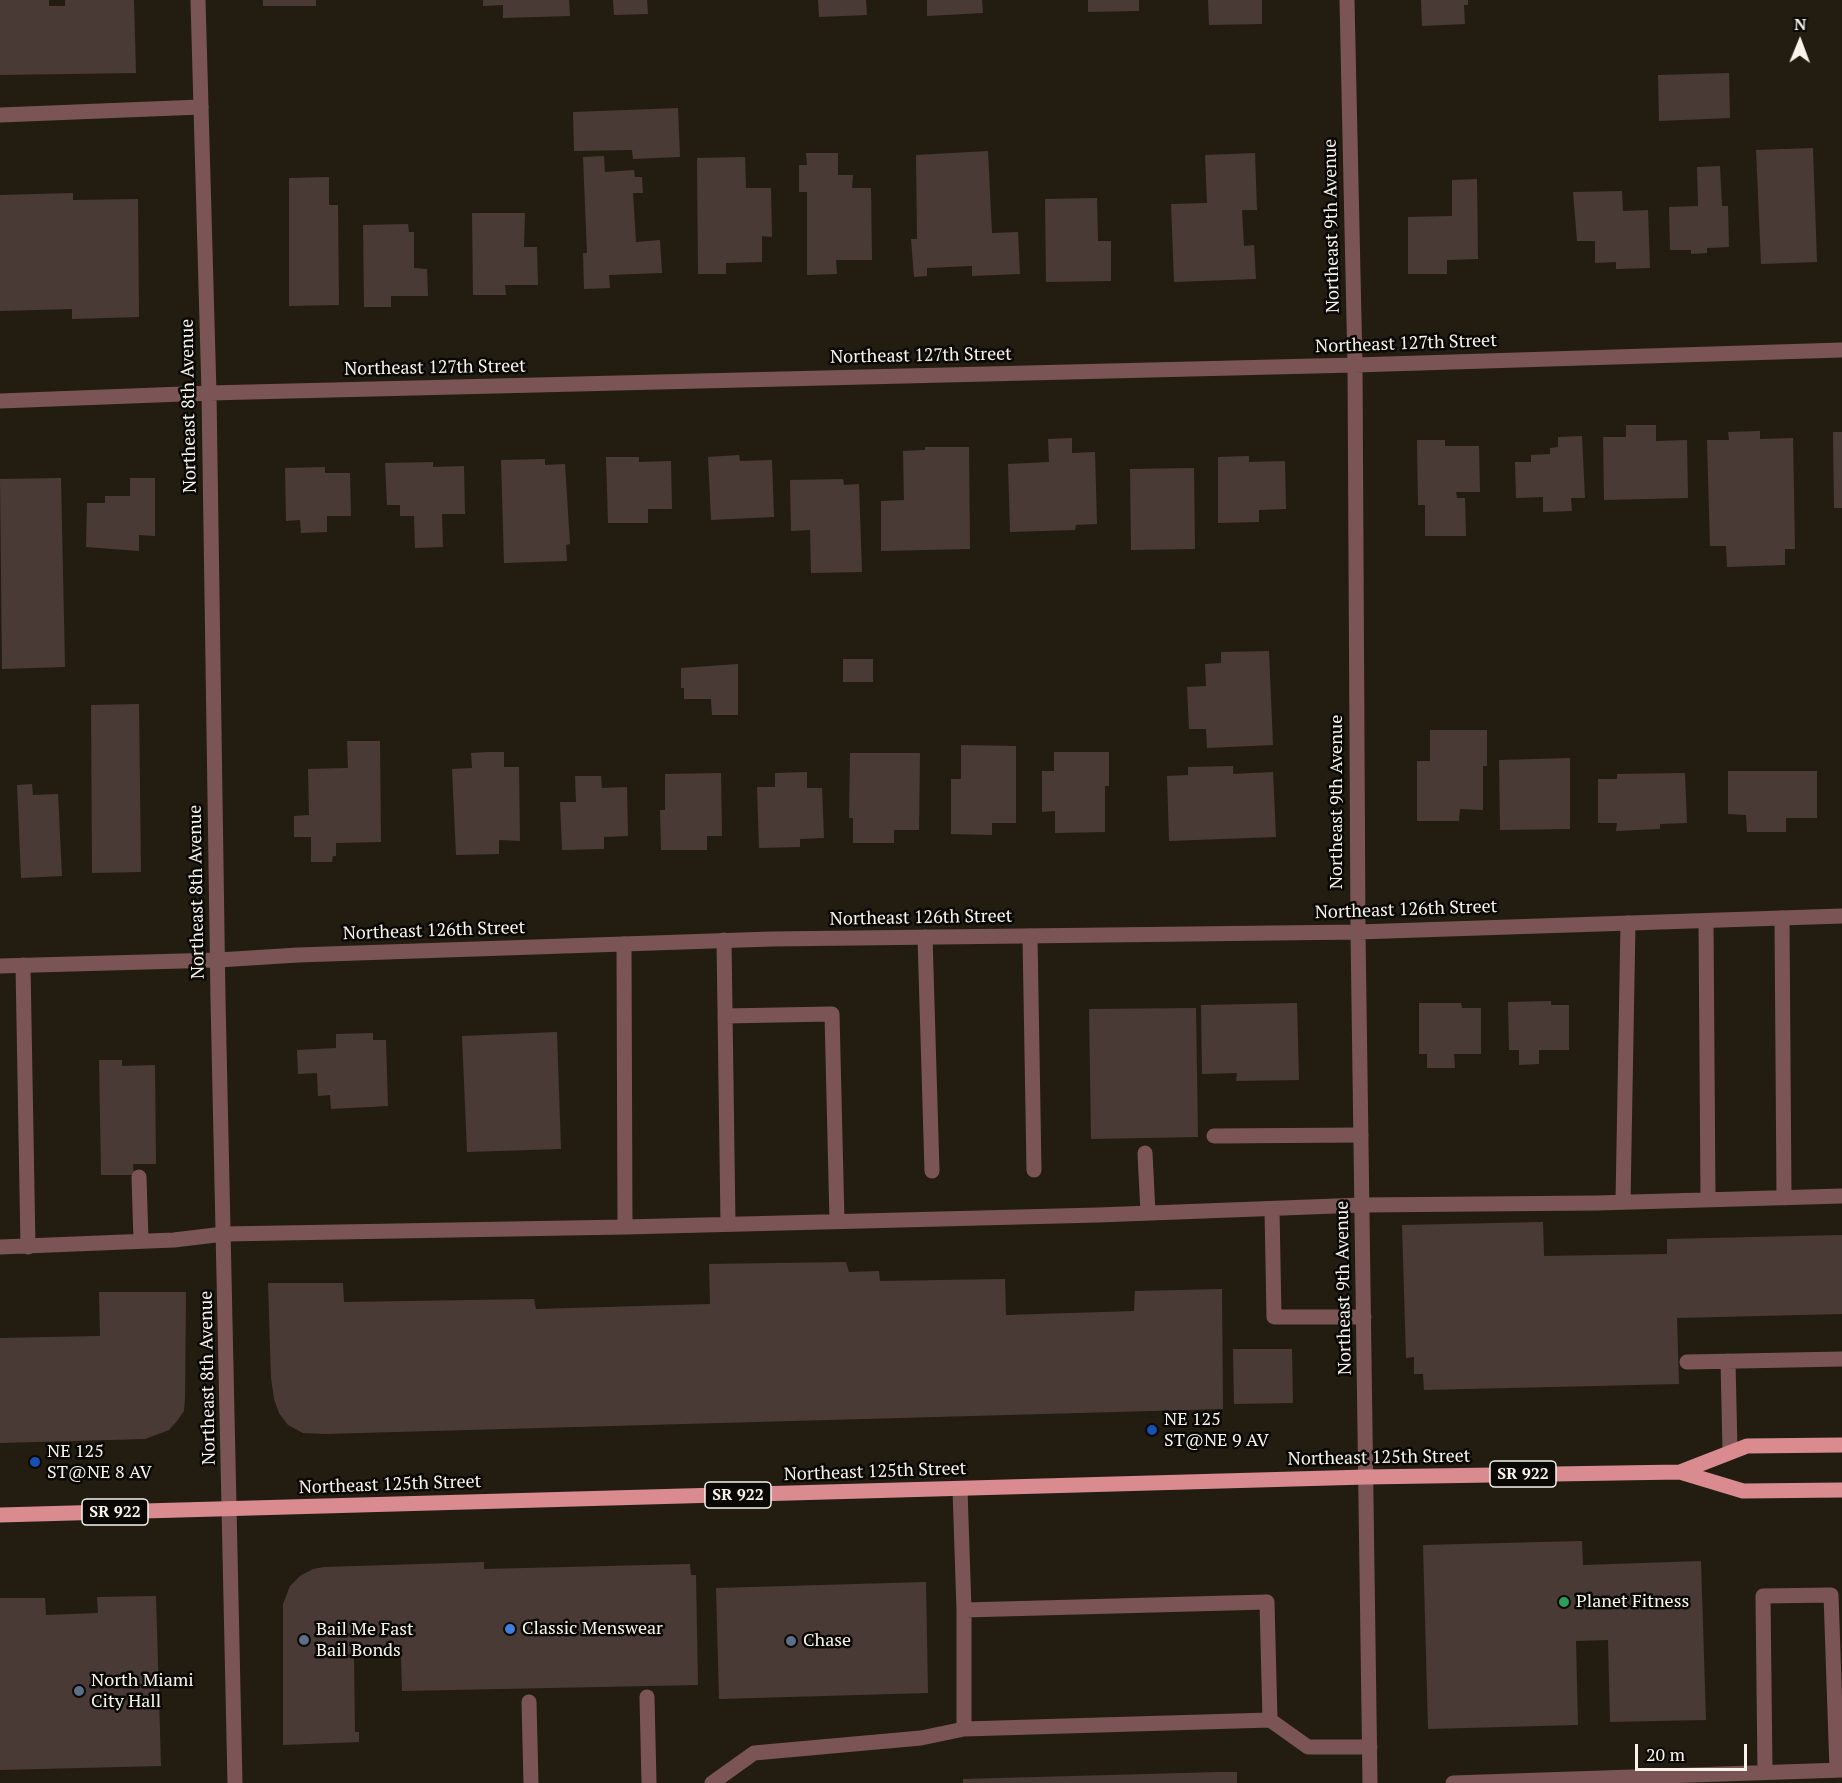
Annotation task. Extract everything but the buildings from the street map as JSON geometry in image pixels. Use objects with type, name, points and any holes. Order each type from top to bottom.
[{"type":"main road","name":"Northeast 125th Street","points":[[1680,1472],[1747,1446],[1842,1445]]},
{"type":"main road","name":"Northeast 125th Street","points":[[0,1515],[1366,1477],[1680,1472],[1743,1491],[1842,1490]]},
{"type":"street","name":"Northeast 8th Avenue","points":[[198,0],[209,393],[235,1783]]},
{"type":"street","name":"Northeast 9th Avenue","points":[[1347,0],[1355,365],[1358,932],[1370,1783]]},
{"type":"street","points":[[0,115],[201,107]]},
{"type":"street","name":"Northeast 127th Street","points":[[0,401],[209,393],[1355,365],[1842,350]]},
{"type":"street","name":"Northeast 126th Street","points":[[0,966],[218,960],[298,955],[724,940],[1358,932],[1842,916]]},
{"type":"street","points":[[1782,918],[1784,1198]]},
{"type":"street","points":[[1706,921],[1708,1200]]},
{"type":"street","points":[[1623,1203],[1628,923]]},
{"type":"street","points":[[1030,936],[1034,1170]]},
{"type":"street","points":[[925,937],[932,1171]]},
{"type":"street","points":[[724,940],[728,1224]]},
{"type":"street","points":[[624,944],[625,1227]]},
{"type":"street","points":[[23,965],[28,1247]]},
{"type":"street","points":[[725,1016],[832,1014],[837,1221]]},
{"type":"street","points":[[1214,1136],[1361,1135]]},
{"type":"street","points":[[1145,1153],[1148,1213]]},
{"type":"street","points":[[139,1177],[141,1241]]},
{"type":"street","points":[[0,1247],[174,1240],[224,1234],[625,1227],[1362,1205],[1623,1203],[1842,1196]]},
{"type":"street","points":[[1272,1209],[1274,1317],[1364,1317]]},
{"type":"street","points":[[1687,1362],[1842,1359]]},
{"type":"street","points":[[1728,1361],[1730,1451]]},
{"type":"street","points":[[960,1489],[964,1610],[964,1729]]},
{"type":"street","points":[[1453,1783],[1840,1770],[1831,1595],[1763,1596],[1765,1772]]},
{"type":"street","points":[[964,1610],[1267,1602],[1270,1720]]},
{"type":"street","points":[[647,1697],[650,1783]]},
{"type":"street","points":[[529,1702],[531,1783]]},
{"type":"street","points":[[712,1783],[754,1753],[921,1738],[964,1729],[1270,1720],[1308,1747],[1370,1747]]},
{"type":"place","name":"NE 125 ST@NE 9 AV","points":[[1152,1430]]},
{"type":"place","name":"NE 125 ST@NE 8 AV","points":[[35,1462]]},
{"type":"place","name":"Planet Fitness","points":[[1564,1602]]},
{"type":"place","name":"Classic Menswear","points":[[510,1629]]},
{"type":"place","name":"Bail Me Fast Bail Bonds","points":[[304,1640]]},
{"type":"place","name":"Chase","points":[[791,1641]]},
{"type":"place","name":"North Miami City Hall","points":[[79,1691]]}]
